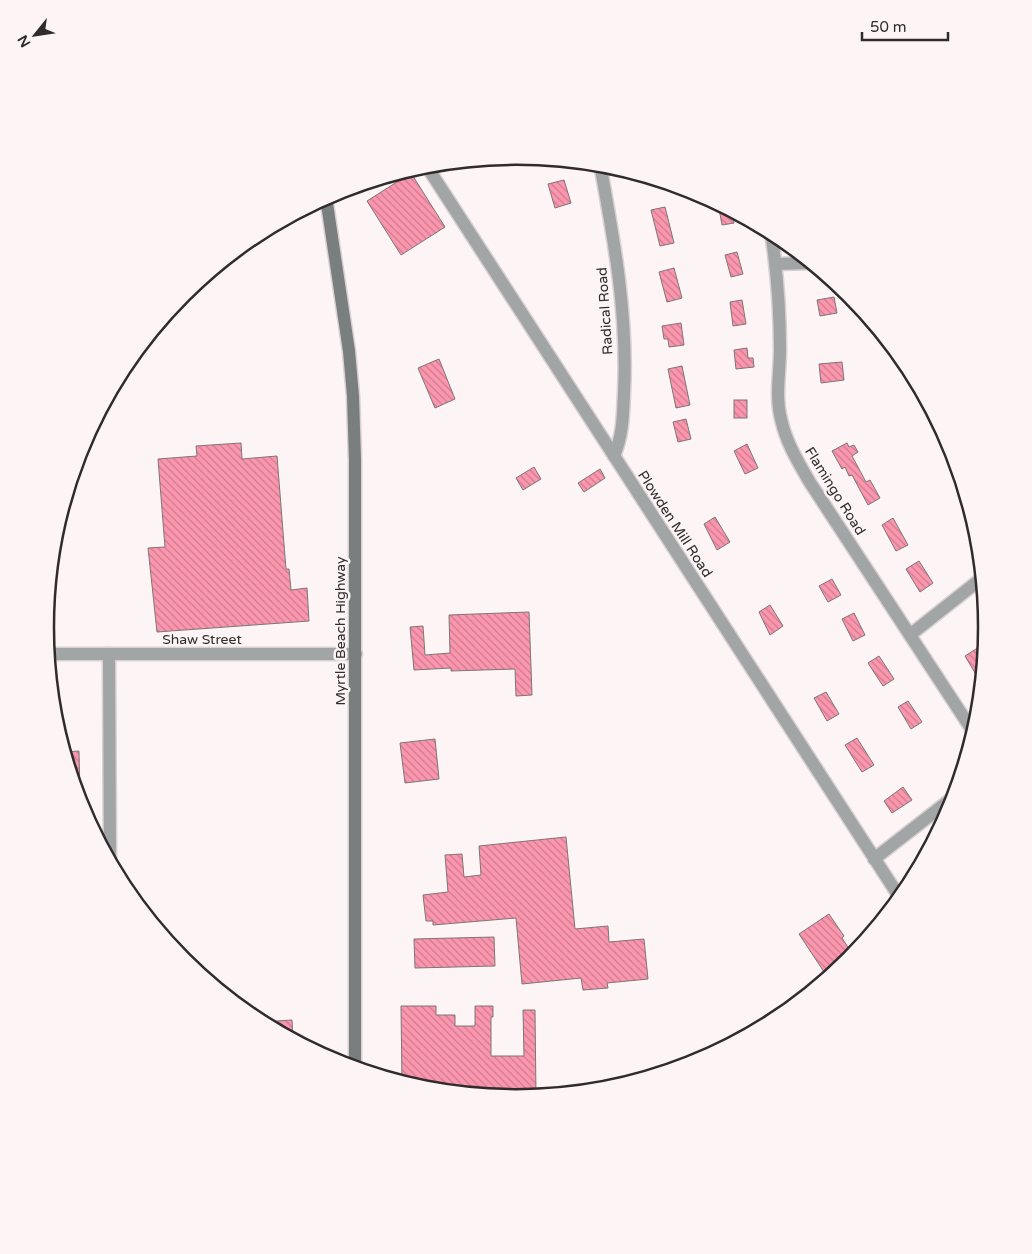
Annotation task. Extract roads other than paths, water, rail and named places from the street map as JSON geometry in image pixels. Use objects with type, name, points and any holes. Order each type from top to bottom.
[{"type":"main road","name":"Myrtle Beach Highway","points":[[327,205],[346,331],[353,396],[356,481],[355,1060]]},
{"type":"street","name":"Plowden Mill Road","points":[[431,173],[895,891]]},
{"type":"street","name":"Radical Road","points":[[602,173],[623,308],[624,378],[622,433],[614,456]]},
{"type":"street","name":"Flamingo Road","points":[[773,243],[776,264],[780,351],[778,400],[780,416],[787,440],[809,481],[968,723]]},
{"type":"street","points":[[776,264],[801,263]]},
{"type":"street","points":[[910,635],[976,583]]},
{"type":"street","name":"Shaw Street","points":[[55,654],[356,654]]},
{"type":"street","points":[[109,654],[110,847]]},
{"type":"street","points":[[874,860],[942,805]]}]
